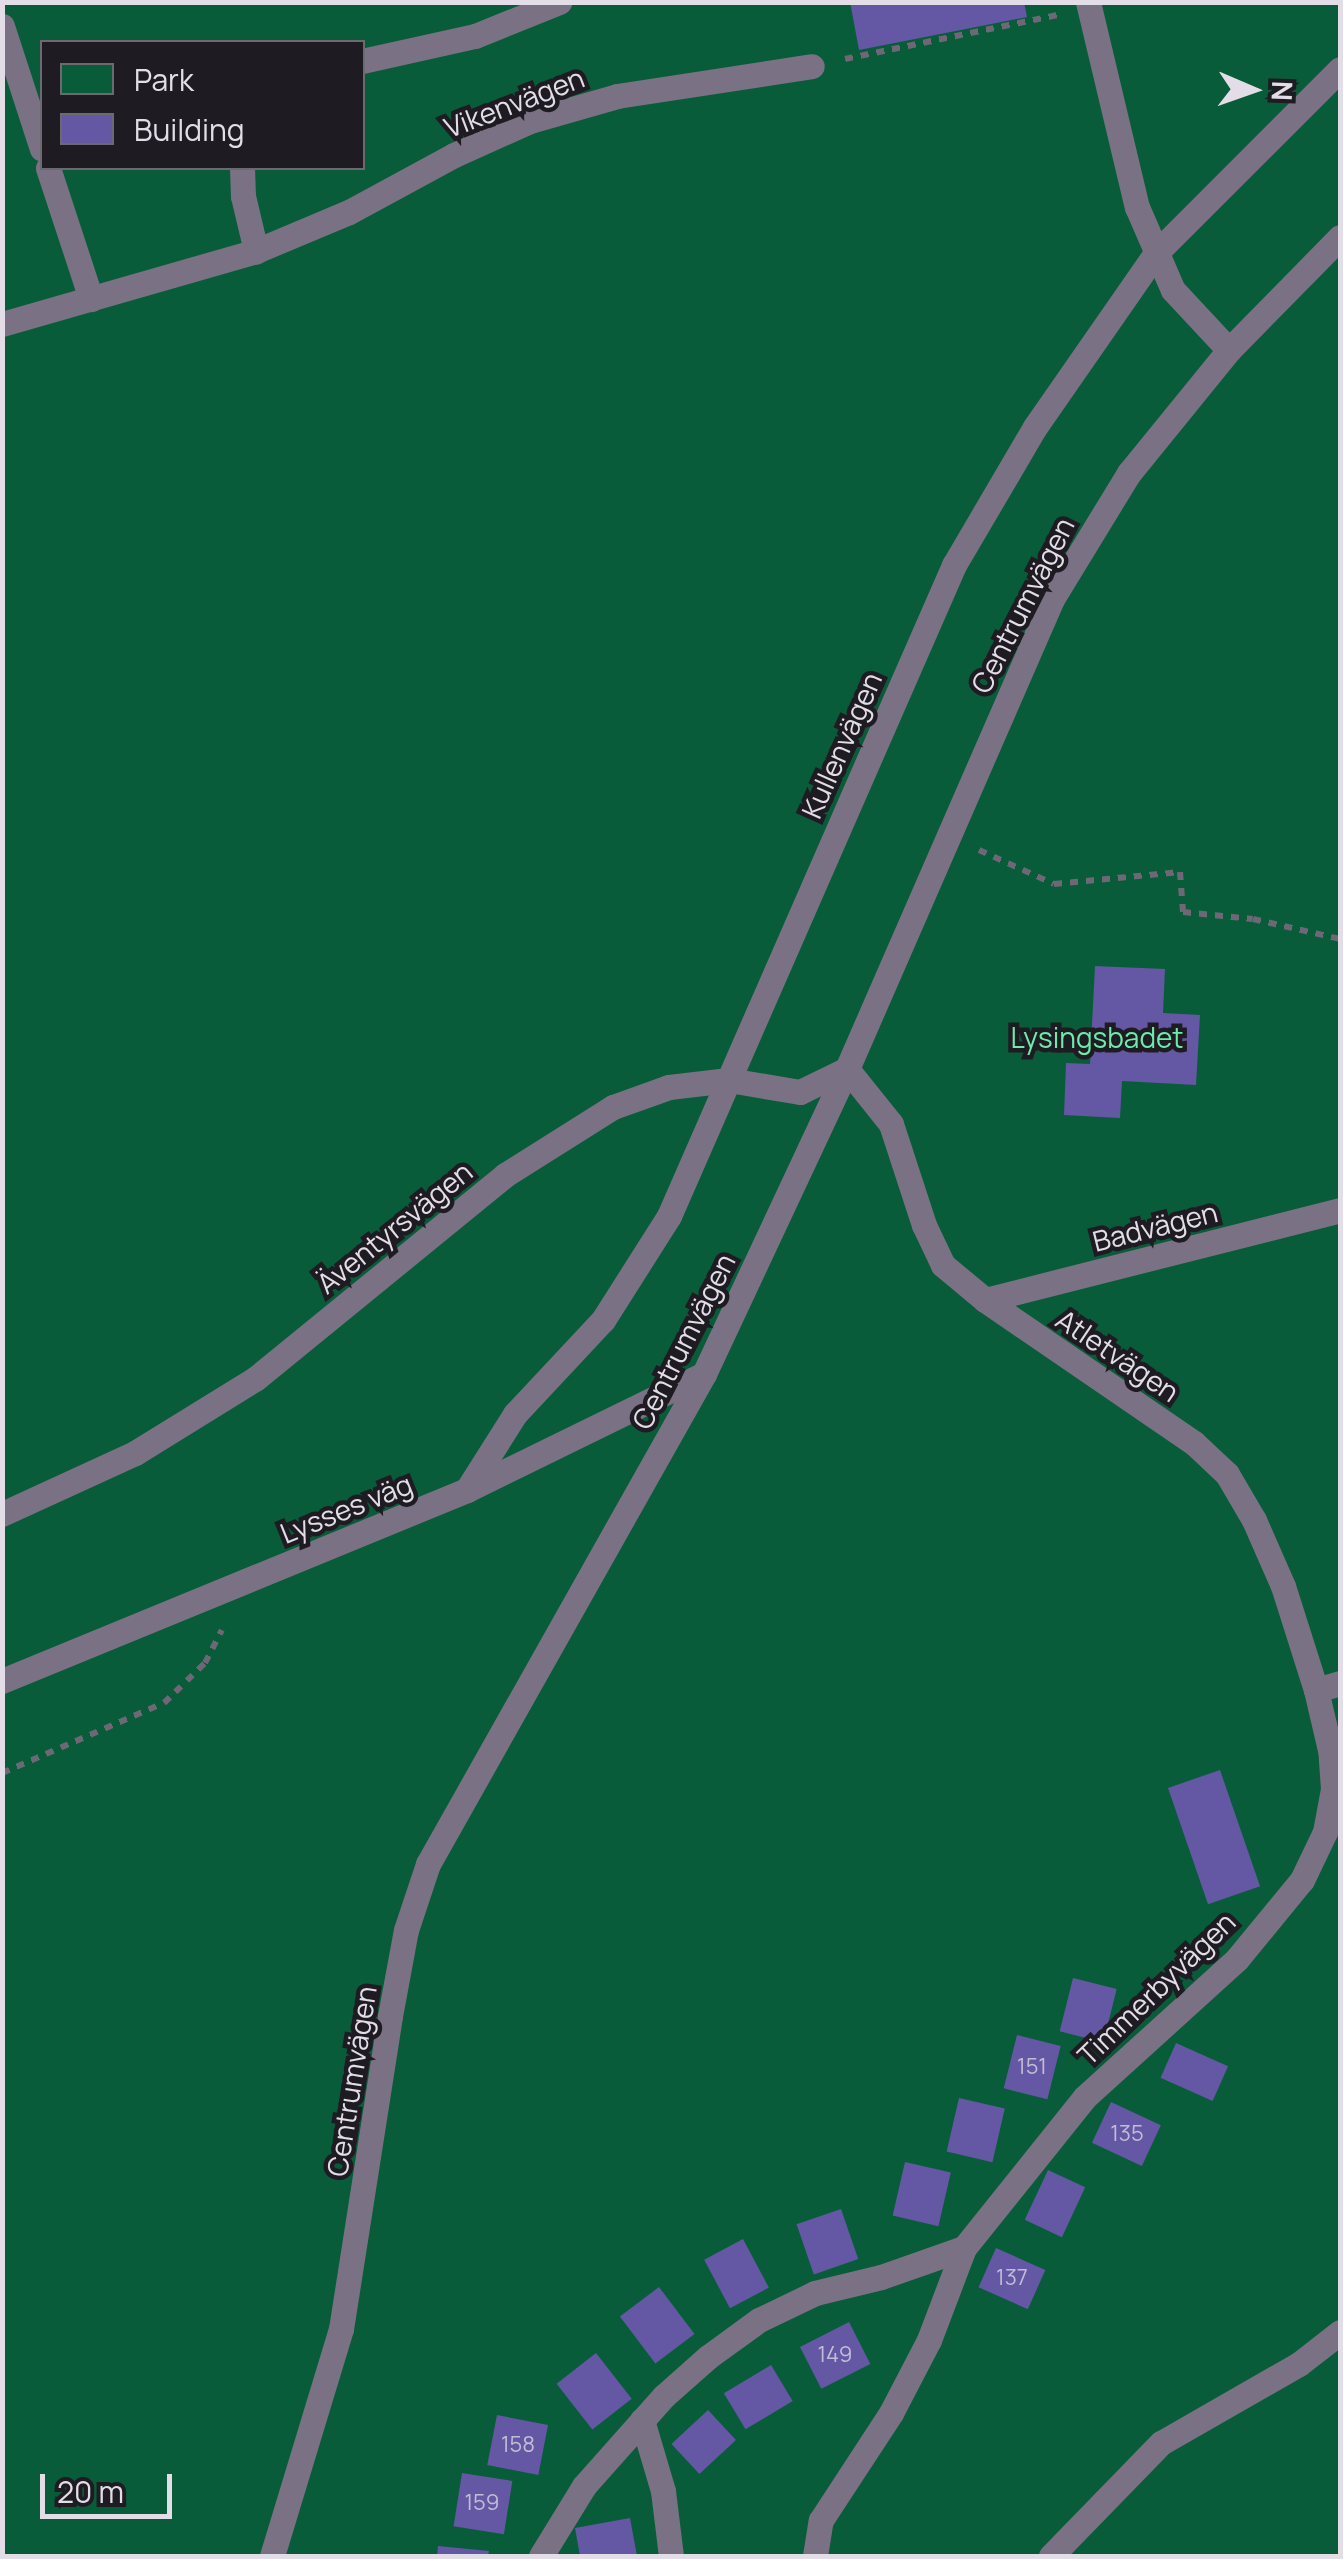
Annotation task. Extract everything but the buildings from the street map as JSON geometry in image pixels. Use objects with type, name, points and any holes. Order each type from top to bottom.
[{"type":"lane","points":[[365,60],[475,36],[559,2]]},
{"type":"lane","points":[[1091,4],[1136,207],[1174,290],[1229,350]]},
{"type":"lane","points":[[2,26],[40,143]]},
{"type":"lane","name":"Vikenvägen","points":[[2,324],[256,251],[349,212],[454,155],[530,121],[617,96],[812,66]]},
{"type":"lane","name":"Kullenvägen","points":[[466,1490],[515,1414],[603,1320],[669,1216],[954,565],[1035,427],[1156,254],[1340,69]]},
{"type":"lane","points":[[49,170],[91,299]]},
{"type":"lane","points":[[242,170],[243,196],[256,251]]},
{"type":"lane","name":"Centrumvägen","points":[[272,2556],[342,2329],[390,2016],[406,1930],[428,1864],[704,1374],[847,1069],[1052,599],[1129,472],[1229,350],[1340,237]]},
{"type":"lane","name":"Äventyrsvägen","points":[[2,1514],[136,1453],[255,1379],[505,1175],[564,1134],[613,1107],[669,1086],[729,1080],[800,1092],[847,1069]]},
{"type":"lane","name":"Atletvägen","points":[[847,1069],[891,1124],[924,1225],[943,1265],[985,1300],[1194,1443],[1227,1474],[1254,1520],[1328,1686]]},
{"type":"lane","name":"Badvägen","points":[[985,1300],[1340,1210]]},
{"type":"lane","name":"Lysses väg","points":[[2,1681],[466,1490],[704,1374]]},
{"type":"lane","name":"Timmerbyvägen","points":[[815,2556],[822,2520],[892,2413],[930,2340],[964,2248],[1085,2097],[1237,1959],[1302,1880],[1324,1832],[1334,1790],[1328,1686]]},
{"type":"lane","points":[[540,2556],[584,2486],[642,2420],[708,2357],[759,2320],[814,2294],[881,2277],[964,2248]]},
{"type":"lane","points":[[1051,2556],[1161,2444],[1300,2364],[1340,2332]]},
{"type":"lane","points":[[642,2420],[663,2491],[670,2556]]},
{"type":"path","points":[[812,66],[1091,4]]},
{"type":"path","points":[[946,835],[1054,884],[1180,872],[1183,912],[1252,919],[1340,936]]},
{"type":"path","points":[[2,1773],[164,1703],[205,1663],[248,1580]]},
{"type":"green space","name":"Lysingsbadet","points":[[3,3],[1340,3],[1340,2556],[3,2556]]}]
